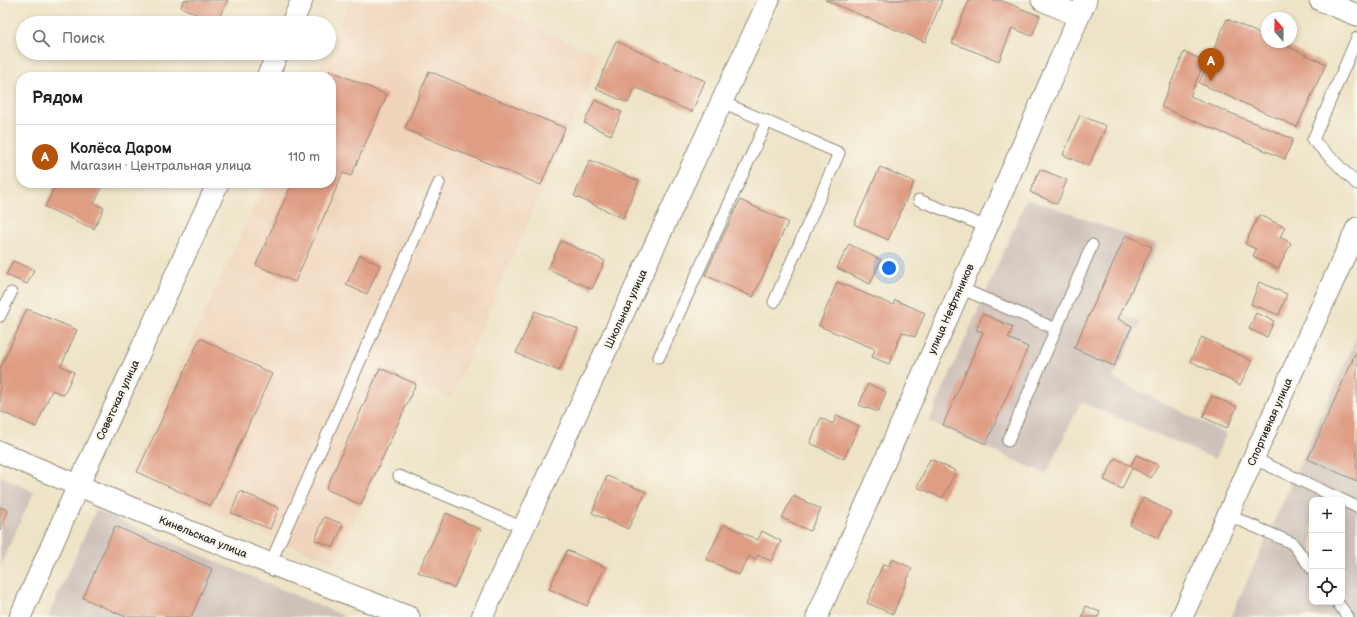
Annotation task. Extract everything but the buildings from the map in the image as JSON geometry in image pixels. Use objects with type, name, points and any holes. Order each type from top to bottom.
[{"type":"street","points":[[295,16],[302,0]]},
{"type":"street","name":"Школьная улица","points":[[482,617],[769,0]]},
{"type":"street","points":[[1042,0],[1083,8]]},
{"type":"street","points":[[1320,0],[1357,15]]},
{"type":"street","name":"улица Нефтяников","points":[[817,617],[1083,8]]},
{"type":"street","points":[[269,72],[275,60]]},
{"type":"street","name":"Советская улица","points":[[20,617],[78,486],[216,188]]},
{"type":"street","name":"Спортивная улица","points":[[1182,617],[1357,228]]},
{"type":"street","name":"Кинельская улица","points":[[0,452],[78,486],[270,564],[409,617]]},
{"type":"lane","points":[[1357,38],[1313,140],[1357,184]]},
{"type":"lane","points":[[722,102],[839,153],[774,302]]},
{"type":"lane","points":[[659,357],[767,121]]},
{"type":"lane","points":[[270,564],[439,183]]},
{"type":"lane","points":[[919,200],[987,227]]},
{"type":"lane","points":[[1008,441],[1092,245]]},
{"type":"lane","points":[[960,288],[1056,330]]},
{"type":"lane","points":[[0,316],[11,293]]},
{"type":"lane","points":[[1253,458],[1336,497]]},
{"type":"lane","points":[[399,476],[524,528]]},
{"type":"lane","points":[[1345,501],[1357,507]]},
{"type":"lane","points":[[1228,515],[1292,543],[1311,569]]},
{"type":"lane","points":[[1339,605],[1348,617]]},
{"type":"shaded area","points":[[351,0],[476,0],[601,56],[451,398],[416,384],[334,564],[129,475],[263,188],[336,188],[336,72],[317,72],[323,60],[336,60],[336,32]]},
{"type":"shaded area","points":[[1027,198],[1156,245],[1123,313],[1140,323],[1113,378],[1226,434],[1215,459],[1081,402],[1046,474],[929,422]]},
{"type":"shaded area","points":[[1357,337],[1357,617],[1231,617]]},
{"type":"shaded area","points":[[0,476],[34,492],[0,566]]},
{"type":"shaded area","points":[[96,510],[346,617],[48,617]]},
{"type":"place","name":"Колёса Даром","points":[[1211,81]]}]
